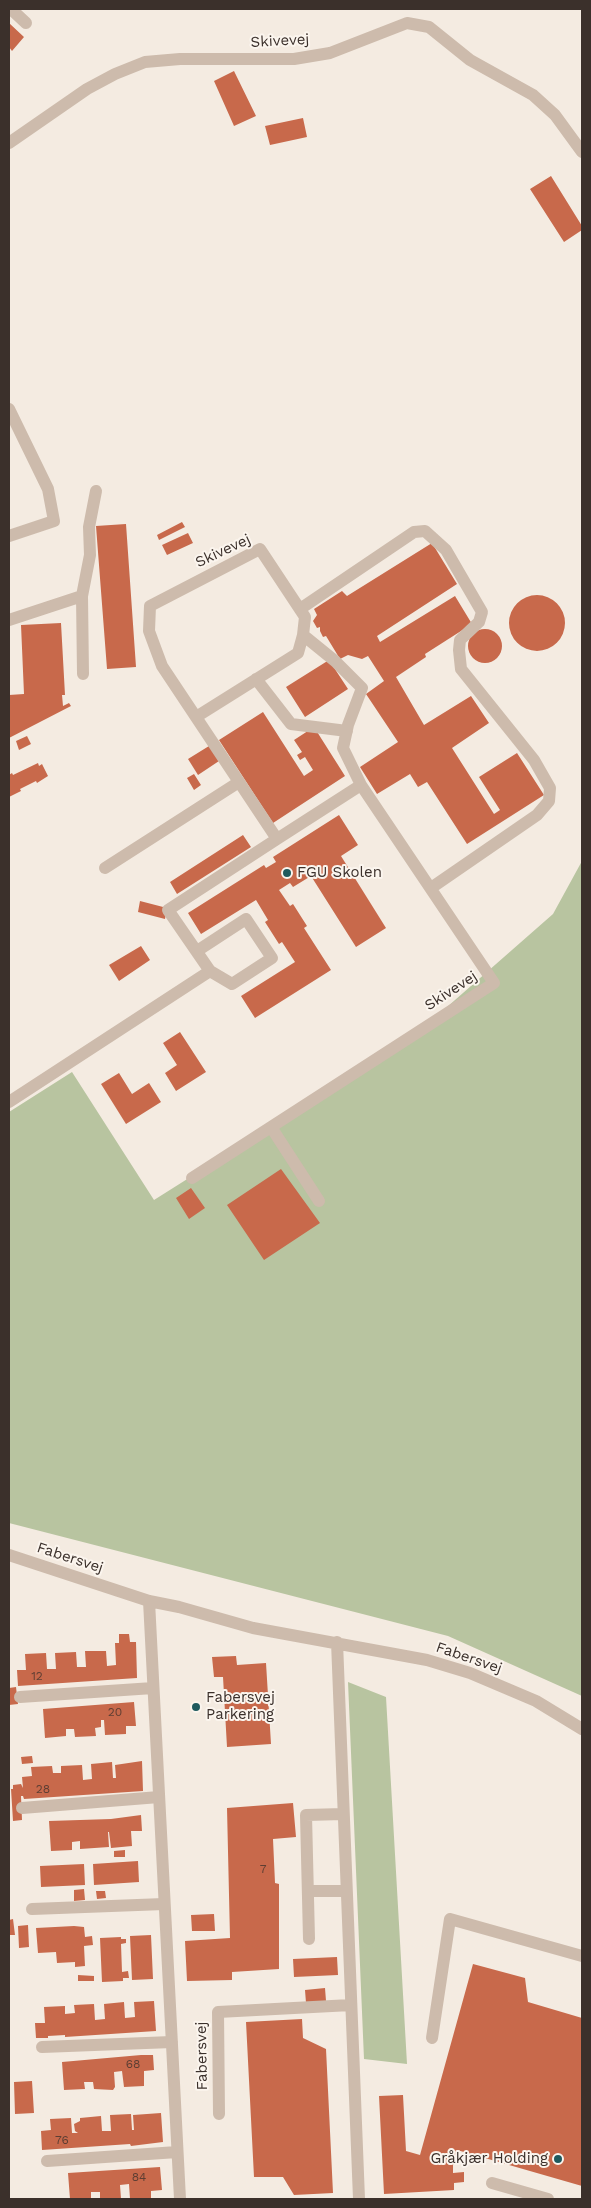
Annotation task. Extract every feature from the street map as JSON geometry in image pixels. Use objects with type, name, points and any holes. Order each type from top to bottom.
[{"type":"street","points":[[11,9],[26,23]]},
{"type":"street","name":"Skivevej","points":[[9,143],[88,89],[115,74],[144,62],[180,59],[294,59],[330,53],[407,23],[429,27],[470,60],[533,95],[555,115],[582,152]]},
{"type":"street","points":[[9,409],[48,489],[54,521],[9,536]]},
{"type":"street","points":[[83,674],[82,596],[90,556],[89,526],[96,491]]},
{"type":"street","points":[[300,609],[414,532],[425,531],[446,550],[482,612],[479,622],[460,640],[461,669],[534,760],[550,788],[550,801],[537,815],[431,888]]},
{"type":"street","name":"Skivevej","points":[[196,717],[298,653],[305,617],[260,549],[150,606],[149,631],[162,666],[277,840]]},
{"type":"street","points":[[9,620],[82,596]]},
{"type":"street","name":"Skivevej","points":[[192,1178],[494,983],[361,785],[343,748],[362,688],[335,660],[303,635]]},
{"type":"street","points":[[256,679],[291,724],[347,731]]},
{"type":"street","points":[[105,868],[239,782]]},
{"type":"street","points":[[197,951],[246,919],[272,958],[232,984],[210,971],[168,910],[361,785]]},
{"type":"street","points":[[9,1102],[210,971]]},
{"type":"street","points":[[271,1127],[319,1201]]},
{"type":"street","name":"Fabersvej","points":[[9,1555],[149,1601],[179,1607],[253,1628],[427,1660],[470,1673],[536,1702],[582,1729]]},
{"type":"street","name":"Fabersvej","points":[[149,1601],[180,2199]]},
{"type":"street","points":[[337,1642],[358,2199]]},
{"type":"street","points":[[20,1697],[154,1688]]},
{"type":"street","points":[[22,1808],[159,1797]]},
{"type":"street","points":[[309,1939],[306,1815],[343,1814]]},
{"type":"street","points":[[308,1891],[346,1891]]},
{"type":"street","points":[[32,1909],[164,1904]]},
{"type":"street","points":[[432,2038],[450,1919],[582,1956]]},
{"type":"street","name":"Fabersvej","points":[[219,2114],[218,2012],[351,2005]]},
{"type":"street","name":"Fabersvej","points":[[42,2047],[172,2042]]},
{"type":"street","points":[[47,2161],[177,2152]]},
{"type":"street","points":[[492,2183],[548,2199]]},
{"type":"green space","points":[[582,861],[582,1696],[448,1636],[9,1523],[9,1112],[72,1072],[154,1200],[414,1036],[553,914]]},
{"type":"green space","points":[[348,1682],[386,1697],[407,2064],[364,2059]]},
{"type":"building","points":[[9,23],[24,37],[12,51],[9,47]]},
{"type":"building","points":[[234,71],[256,116],[234,126],[214,81]]},
{"type":"building","points":[[303,118],[307,137],[270,145],[265,126]]},
{"type":"building","points":[[551,176],[582,226],[582,230],[564,242],[530,189]]},
{"type":"building","points":[[182,522],[185,527],[159,540],[157,535]]},
{"type":"building","points":[[126,524],[136,667],[107,669],[96,526]]},
{"type":"building","points":[[188,533],[193,543],[167,555],[162,545]]},
{"type":"building","points":[[432,543],[457,584],[377,636],[380,642],[455,596],[472,624],[425,654],[426,657],[396,677],[424,725],[471,696],[489,723],[452,748],[494,814],[500,810],[479,777],[517,753],[544,795],[467,844],[427,782],[418,787],[410,774],[377,794],[360,767],[398,742],[366,694],[384,681],[368,656],[362,659],[348,655],[340,659],[326,636],[323,637],[320,627],[317,628],[313,621],[317,615],[314,609],[342,591],[347,596]]},
{"type":"building","points":[[532,595],[542,595],[557,603],[563,612],[565,623],[563,634],[557,643],[542,651],[532,651],[521,646],[514,639],[509,628],[509,618],[514,607],[521,600]]},
{"type":"building","points":[[61,623],[65,695],[62,695],[63,706],[69,703],[71,706],[9,738],[9,695],[24,694],[21,625]]},
{"type":"building","points":[[485,629],[497,634],[502,646],[497,658],[485,663],[473,658],[468,646],[473,634]]},
{"type":"building","points":[[329,660],[348,689],[305,717],[286,687]]},
{"type":"building","points":[[263,712],[304,776],[313,770],[305,757],[300,760],[297,755],[302,752],[294,740],[314,727],[345,776],[273,823],[219,740]]},
{"type":"building","points":[[27,736],[31,744],[19,750],[16,741]]},
{"type":"building","points":[[209,746],[219,761],[198,775],[188,759]]},
{"type":"building","points":[[38,763],[39,766],[42,764],[48,776],[37,783],[36,781],[20,789],[21,791],[9,797],[9,775],[12,773],[13,775]]},
{"type":"building","points":[[194,774],[201,785],[194,790],[187,778]]},
{"type":"building","points":[[339,815],[358,845],[341,856],[386,928],[356,947],[311,876],[293,887],[290,883],[279,890],[290,906],[293,904],[307,926],[304,928],[331,970],[255,1018],[241,996],[295,962],[282,942],[279,944],[265,922],[268,920],[256,900],[201,934],[188,913],[264,865],[266,868],[276,862],[273,857]]},
{"type":"building","points":[[243,835],[251,847],[177,894],[170,882]]},
{"type":"building","points":[[140,901],[167,908],[165,919],[138,912]]},
{"type":"building","points":[[141,946],[150,960],[119,981],[109,965]]},
{"type":"building","points":[[180,1032],[206,1072],[176,1091],[165,1073],[177,1065],[163,1043]]},
{"type":"building","points":[[119,1073],[132,1094],[149,1083],[161,1102],[126,1124],[101,1084]]},
{"type":"building","points":[[281,1169],[320,1223],[264,1260],[227,1205]]},
{"type":"building","points":[[191,1188],[205,1208],[189,1219],[176,1198]]},
{"type":"building","points":[[119,1634],[129,1634],[130,1642],[136,1642],[137,1678],[18,1686],[17,1670],[26,1670],[25,1654],[46,1653],[47,1669],[56,1669],[55,1653],[76,1652],[77,1667],[86,1667],[85,1651],[106,1651],[107,1666],[116,1665],[115,1643],[119,1643]]},
{"type":"building","points":[[236,1656],[237,1665],[266,1663],[271,1744],[227,1747],[223,1677],[214,1677],[212,1657]]},
{"type":"building","points":[[16,1687],[18,1704],[9,1705],[9,1688]]},
{"type":"building","points":[[134,1702],[136,1726],[126,1726],[126,1734],[105,1735],[104,1720],[101,1720],[101,1727],[95,1728],[96,1736],[75,1737],[74,1729],[66,1729],[66,1736],[45,1738],[43,1709]]},
{"type":"building","points":[[32,1756],[33,1763],[22,1764],[21,1757]]},
{"type":"building","points":[[142,1761],[143,1791],[24,1799],[21,1796],[22,1820],[13,1821],[11,1789],[13,1789],[13,1785],[21,1784],[23,1788],[22,1777],[32,1776],[31,1767],[52,1766],[53,1773],[61,1773],[61,1766],[82,1765],[83,1780],[92,1779],[91,1764],[112,1762],[113,1778],[116,1778],[115,1765]]},
{"type":"building","points":[[293,1803],[296,1837],[273,1839],[275,1883],[279,1884],[279,1969],[232,1972],[232,1980],[187,1981],[185,1941],[230,1938],[227,1808]]},
{"type":"building","points":[[141,1815],[142,1831],[131,1831],[132,1846],[111,1848],[108,1832],[109,1847],[80,1849],[80,1841],[72,1842],[72,1850],[51,1851],[49,1821],[111,1819]]},
{"type":"building","points":[[125,1850],[125,1857],[114,1857],[114,1851]]},
{"type":"building","points":[[138,1861],[139,1882],[94,1885],[93,1864]]},
{"type":"building","points":[[84,1864],[85,1885],[41,1887],[40,1866]]},
{"type":"building","points":[[84,1889],[85,1900],[74,1901],[74,1890]]},
{"type":"building","points":[[96,1891],[105,1891],[106,1898],[97,1899]]},
{"type":"building","points":[[214,1914],[215,1931],[192,1931],[191,1915]]},
{"type":"building","points":[[13,1919],[15,1935],[9,1935],[9,1920]]},
{"type":"building","points":[[28,1925],[29,1947],[19,1948],[18,1926]]},
{"type":"building","points":[[84,1927],[85,1937],[92,1936],[93,1945],[84,1946],[85,1966],[75,1967],[75,1962],[57,1963],[56,1952],[38,1953],[36,1928]]},
{"type":"building","points":[[151,1935],[153,1979],[132,1980],[130,1936]]},
{"type":"building","points":[[121,1937],[121,1939],[126,1939],[126,1943],[121,1944],[122,1972],[128,1971],[129,1978],[123,1978],[123,1981],[102,1982],[100,1938]]},
{"type":"building","points":[[337,1957],[338,1975],[294,1977],[293,1959]]},
{"type":"building","points":[[473,1964],[525,1978],[528,2002],[582,2018],[582,2186],[457,2150],[460,2156],[453,2165],[453,2173],[464,2172],[464,2182],[454,2183],[454,2190],[384,2194],[379,2096],[403,2095],[406,2151],[420,2155]]},
{"type":"building","points":[[78,1975],[94,1976],[94,1981],[78,1981]]},
{"type":"building","points":[[325,1988],[326,2001],[306,2003],[305,1990]]},
{"type":"building","points":[[154,2001],[156,2031],[36,2038],[35,2023],[45,2023],[44,2007],[65,2006],[65,2014],[75,2013],[74,2005],[94,2004],[95,2020],[105,2019],[104,2004],[124,2002],[125,2018],[135,2017],[134,2002]]},
{"type":"building","points":[[302,2019],[303,2038],[326,2049],[333,2193],[294,2195],[283,2177],[254,2177],[246,2022]]},
{"type":"building","points":[[153,2055],[154,2070],[144,2071],[144,2086],[124,2087],[122,2071],[114,2072],[115,2087],[113,2090],[94,2089],[93,2082],[84,2082],[85,2089],[64,2090],[62,2062]]},
{"type":"building","points":[[32,2081],[34,2113],[15,2114],[14,2082]]},
{"type":"building","points":[[161,2113],[163,2142],[131,2146],[130,2144],[42,2150],[41,2131],[51,2130],[50,2119],[71,2118],[72,2133],[78,2133],[75,2131],[74,2124],[80,2121],[80,2118],[101,2116],[102,2131],[111,2131],[110,2115],[131,2114],[132,2130],[134,2130],[133,2115]]},
{"type":"building","points":[[160,2167],[162,2190],[151,2191],[151,2198],[130,2199],[129,2184],[120,2185],[121,2199],[100,2199],[100,2192],[91,2192],[91,2199],[70,2199],[68,2173]]},
{"type":"place","name":"FGU Skolen","points":[[287,873]]},
{"type":"place","name":"Fabersvej Parkering","points":[[196,1707]]},
{"type":"place","name":"Gråkjær Holding","points":[[558,2159]]}]
